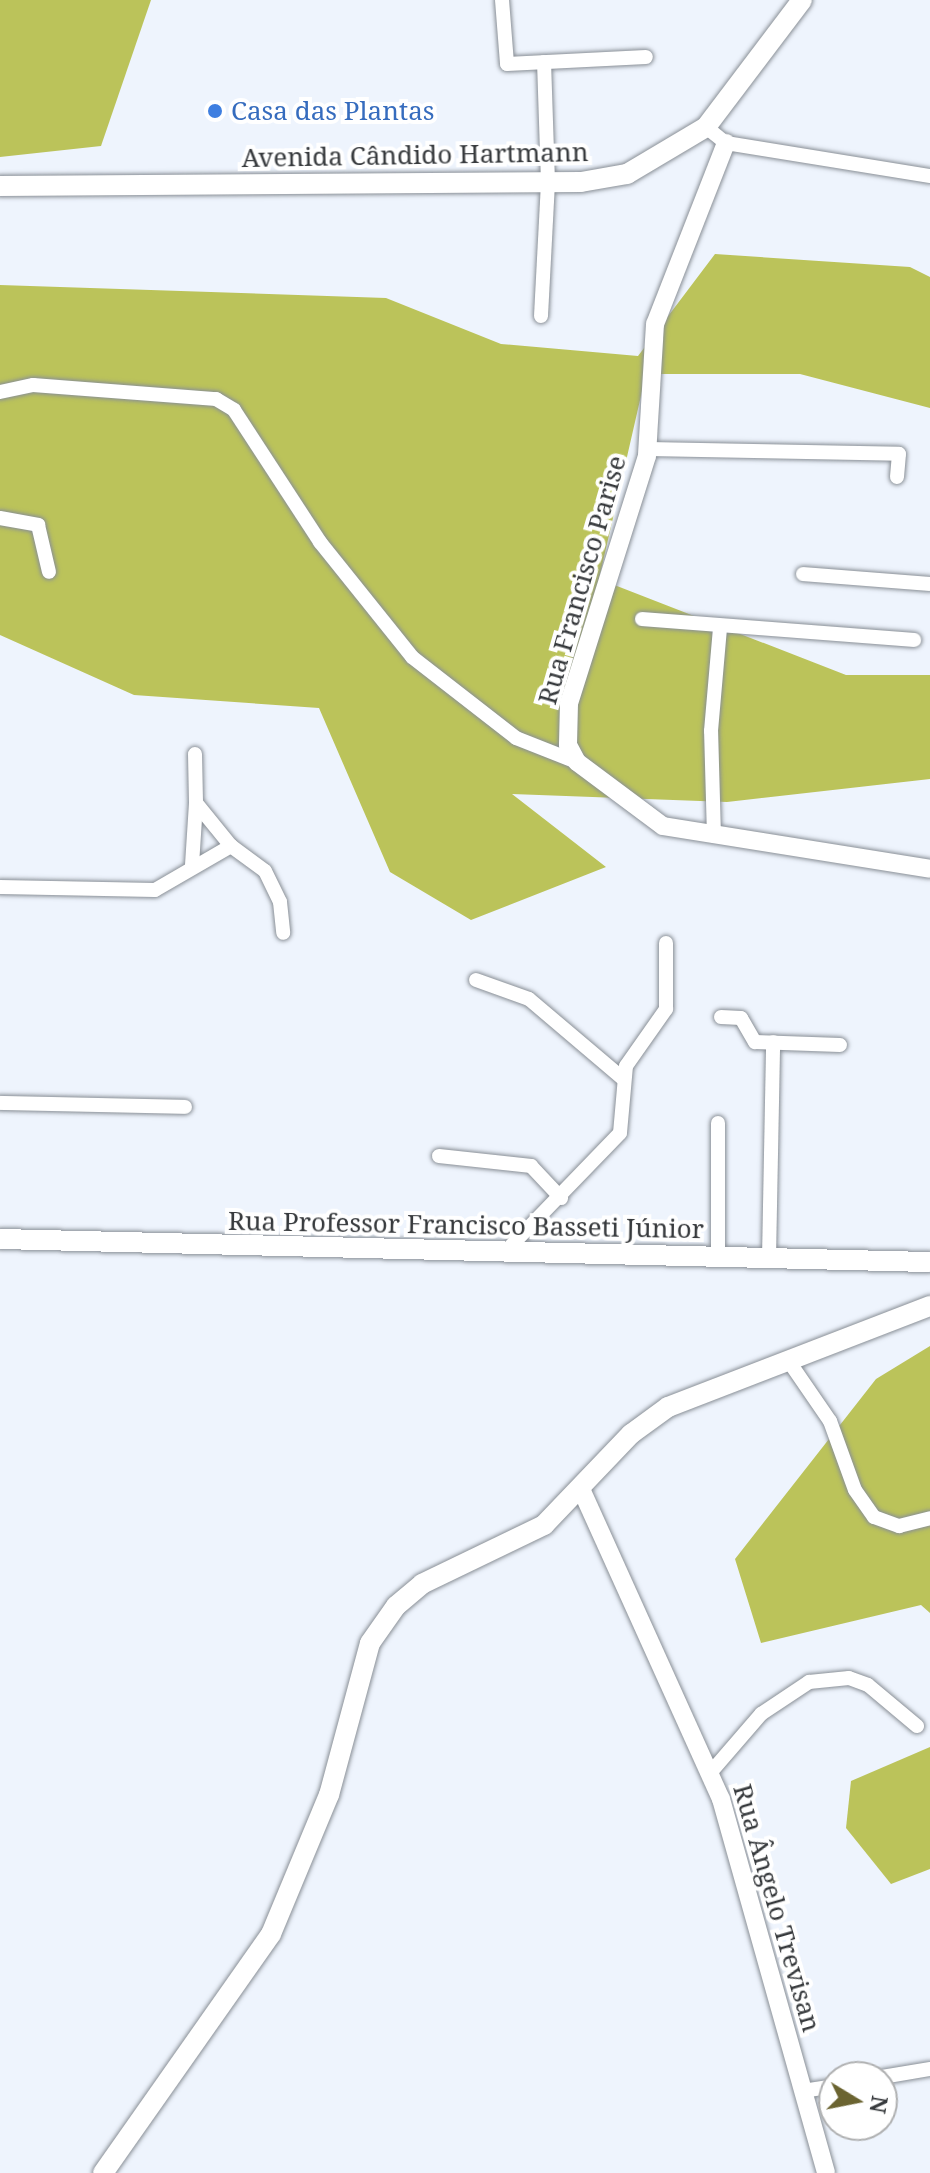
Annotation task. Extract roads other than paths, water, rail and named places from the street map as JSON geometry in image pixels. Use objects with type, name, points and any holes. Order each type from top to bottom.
[{"type":"main road","name":"Avenida Cândido Hartmann","points":[[0,186],[548,182],[627,174],[706,127],[802,0]]},
{"type":"main road","name":"Rua Professor Francisco Basseti Júnior","points":[[0,1239],[930,1262]]},
{"type":"main road","points":[[103,2173],[271,1934],[329,1795],[381,1624],[408,1594],[525,1538],[581,1489],[625,1439],[668,1407],[930,1306]]},
{"type":"street","points":[[502,0],[507,64],[646,57]]},
{"type":"street","points":[[541,316],[548,182],[544,62]]},
{"type":"street","points":[[706,127],[726,143],[930,176]]},
{"type":"street","name":"Rua Francisco Parise","points":[[577,762],[568,745],[569,703],[648,449],[655,324],[726,143]]},
{"type":"street","points":[[0,392],[33,385],[202,398],[234,410],[320,542],[412,657],[516,738],[577,762],[663,826],[930,869]]},
{"type":"street","points":[[648,449],[899,454],[897,477]]},
{"type":"street","points":[[0,518],[38,525],[49,572]]},
{"type":"street","points":[[803,574],[930,584]]},
{"type":"street","points":[[642,619],[720,628],[914,640]]},
{"type":"street","points":[[714,836],[711,731],[720,628]]},
{"type":"street","points":[[192,865],[195,754]]},
{"type":"street","points":[[196,803],[231,846],[274,884],[283,933]]},
{"type":"street","points":[[0,887],[155,890],[192,865],[231,846]]},
{"type":"street","points":[[506,1251],[561,1198],[620,1133],[622,1078],[666,1009],[666,943]]},
{"type":"street","points":[[476,980],[529,999],[622,1078]]},
{"type":"street","points":[[721,1017],[741,1018],[755,1042],[840,1045]]},
{"type":"street","points":[[769,1258],[773,1042]]},
{"type":"street","points":[[0,1103],[185,1107]]},
{"type":"street","points":[[718,1123],[718,1257]]},
{"type":"street","points":[[439,1156],[531,1166],[561,1198]]},
{"type":"street","points":[[788,1360],[830,1421],[855,1490],[874,1517],[899,1526],[930,1518]]},
{"type":"street","name":"Rua Ângelo Trevisan","points":[[581,1489],[711,1772],[826,2173]]},
{"type":"street","points":[[711,1772],[761,1714],[809,1682],[849,1678],[868,1685],[917,1726]]},
{"type":"street","points":[[898,2074],[930,2069]]},
{"type":"street","points":[[803,2091],[818,2089]]},
{"type":"place","name":"Casa das Plantas","points":[[215,111]]}]
